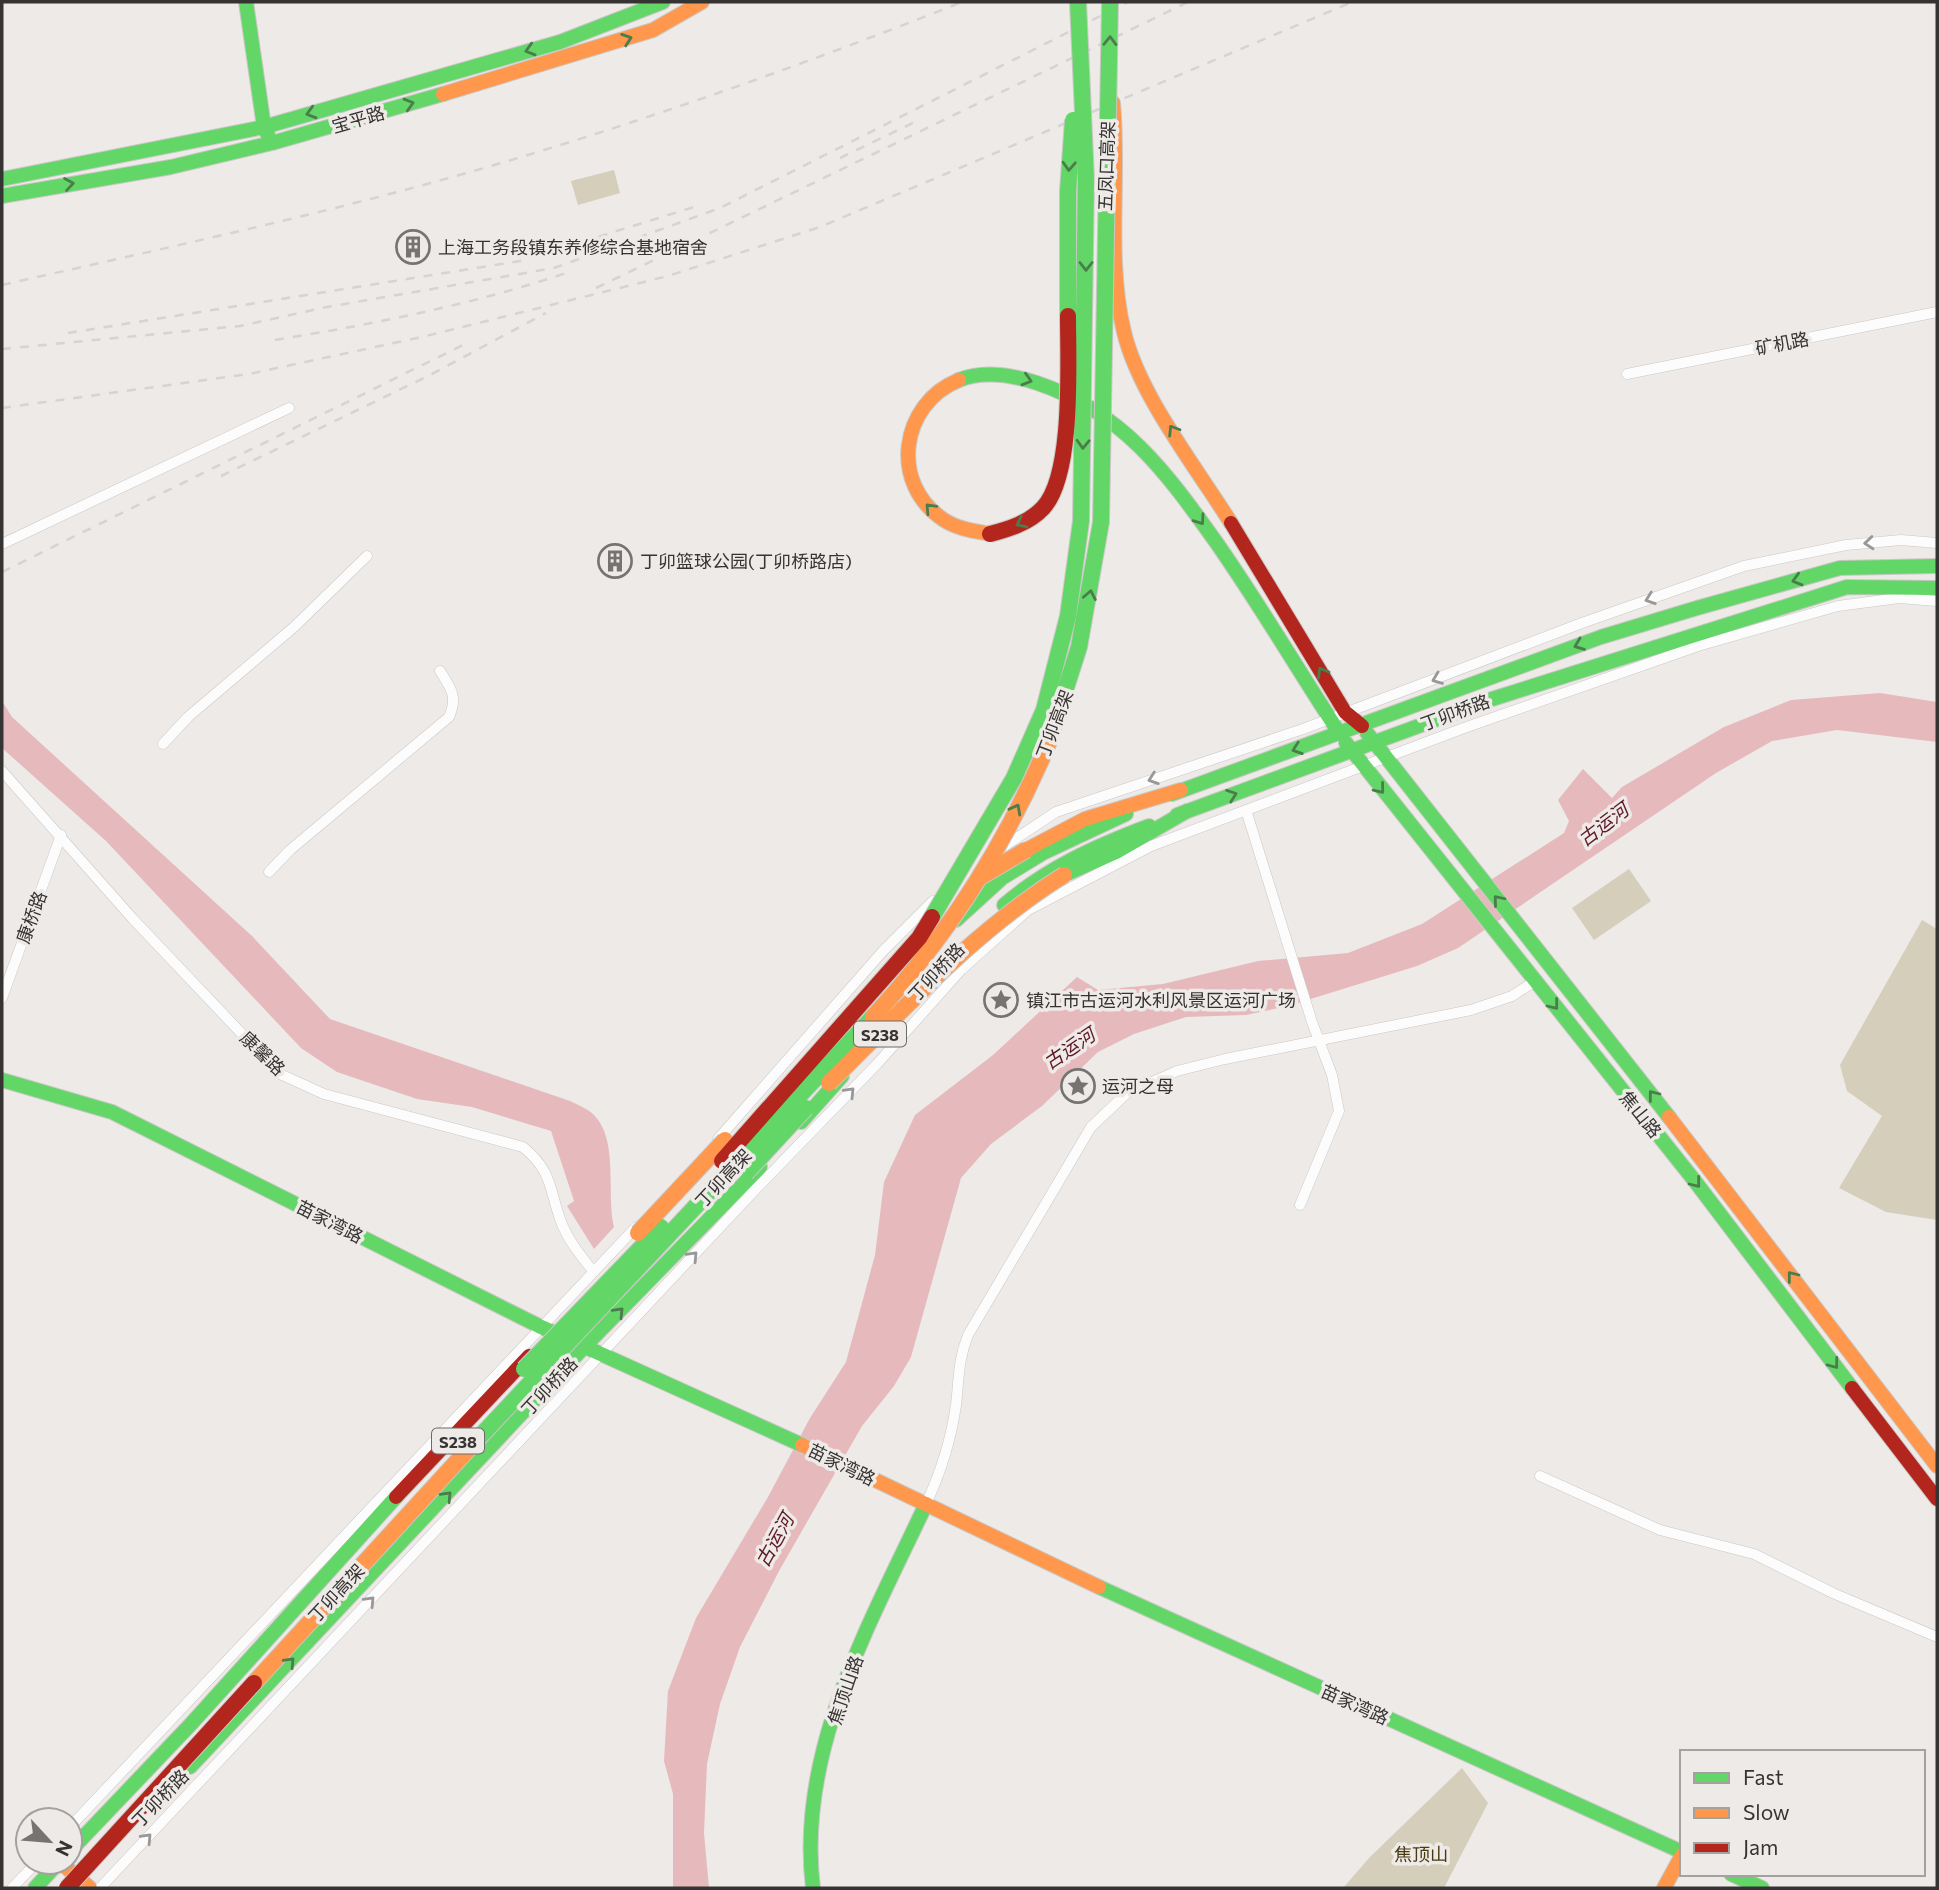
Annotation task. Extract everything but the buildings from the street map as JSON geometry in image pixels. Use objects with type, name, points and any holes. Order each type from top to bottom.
[{"type":"main road","points":[[246,2],[264,127],[272,144]]},
{"type":"main road","name":"宝平路","points":[[2,179],[264,127],[560,42],[646,11],[663,2]]},
{"type":"main road","name":"宝平路","points":[[2,196],[171,167],[272,144],[572,57],[653,30],[702,2]]},
{"type":"main road","name":"五凤口高架","points":[[1078,2],[1079,74],[1086,180],[1086,327]]},
{"type":"main road","name":"五凤口高架","points":[[1104,330],[1105,159],[1110,70],[1110,2]]},
{"type":"main road","name":"焦山路","points":[[1110,70],[1117,145],[1116,271],[1124,332],[1139,376],[1345,712],[1362,726],[1466,862],[1530,939],[1937,1466]]},
{"type":"main road","name":"焦山路","points":[[1079,74],[1068,165],[1068,367],[1063,467],[1053,495],[1036,515],[1018,527],[990,534],[969,533],[934,514],[918,495],[909,473],[906,453],[911,430],[921,408],[940,390],[961,378],[985,373],[1009,375],[1053,389],[1104,418],[1143,447],[1169,477],[1276,629],[1362,766],[1694,1180],[1937,1499]]},
{"type":"main road","name":"丁卯高架","points":[[53,1888],[306,1605],[536,1357],[676,1212],[919,938],[965,866],[1014,778],[1044,710],[1068,616],[1076,571],[1081,521],[1086,327]]},
{"type":"main road","name":"丁卯高架","points":[[79,1887],[117,1830],[882,1007],[925,957],[984,869],[1040,760],[1069,688],[1091,589],[1101,522],[1104,330]]},
{"type":"main road","name":"丁卯桥路","points":[[84,1836],[191,1724],[437,1451],[518,1369],[545,1328],[947,928],[1002,878],[1078,836],[1181,790],[1601,637],[1840,568],[1937,566]]},
{"type":"main road","name":"丁卯桥路","points":[[79,1887],[585,1346],[750,1178],[956,949],[1022,888],[1096,848],[1187,811],[1492,699],[1847,587],[1937,587]]},
{"type":"main road","points":[[536,1357],[590,1282],[764,1097],[924,917],[977,879],[1085,819],[1181,790]]},
{"type":"main road","points":[[632,1278],[701,1220],[838,1073],[975,939],[1016,905],[1064,875],[1118,851],[1187,811]]},
{"type":"main road","name":"苗家湾路","points":[[2,1080],[113,1112],[601,1355],[796,1442],[1143,1608],[1680,1852]]},
{"type":"main road","name":"焦顶山路","points":[[813,1888],[809,1837],[815,1785],[848,1673],[926,1504]]},
{"type":"main road","points":[[1664,1888],[1680,1857]]},
{"type":"main road","points":[[1735,1876],[1762,1888]]},
{"type":"street","name":"矿机路","points":[[1627,374],[1937,312]]},
{"type":"street","points":[[2,544],[289,408]]},
{"type":"street","points":[[84,1812],[545,1328],[593,1271],[699,1161],[883,951],[955,880],[1056,812],[1345,712],[1744,566],[1846,545],[1901,540],[1937,542]]},
{"type":"street","points":[[163,744],[188,717],[294,628],[367,556]]},
{"type":"street","points":[[100,1888],[877,1064],[961,970],[1028,911],[1151,846],[1362,766],[1698,646],[1838,606],[1899,598],[1937,601]]},
{"type":"street","points":[[269,872],[290,850],[449,717],[454,704],[453,692],[440,671]]},
{"type":"street","name":"康馨路","points":[[2,771],[133,919],[280,1074],[324,1094],[523,1147],[539,1160],[550,1178],[567,1234],[593,1271]]},
{"type":"street","points":[[1246,810],[1302,990],[1332,1075],[1339,1111],[1300,1206]]},
{"type":"street","name":"康桥路","points":[[2,998],[61,835]]},
{"type":"street","points":[[926,1504],[944,1460],[956,1406],[958,1360],[968,1335],[1091,1126],[1127,1093],[1177,1071],[1471,1010],[1512,996],[1535,981]]},
{"type":"street","points":[[1540,1476],[1660,1530],[1754,1554],[1835,1594],[1937,1637]]},
{"type":"green space","points":[[614,170],[620,193],[578,205],[571,181]]},
{"type":"green space","points":[[1629,869],[1651,901],[1594,940],[1572,908]]},
{"type":"green space","points":[[1922,920],[1937,929],[1937,1220],[1886,1212],[1839,1188],[1882,1116],[1847,1091],[1840,1065]]},
{"type":"green space","name":"焦顶山","points":[[1462,1768],[1488,1803],[1444,1888],[1343,1888],[1370,1857]]},
{"type":"water","name":"古运河","points":[[1880,693],[1937,702],[1937,742],[1837,730],[1772,741],[1716,773],[1458,948],[1417,966],[1288,1006],[1246,1015],[1186,1017],[1134,1034],[1098,1052],[1042,1106],[991,1144],[961,1178],[911,1357],[894,1386],[862,1426],[779,1571],[740,1647],[720,1704],[707,1764],[704,1833],[709,1888],[673,1888],[673,1794],[664,1761],[668,1691],[696,1618],[768,1497],[810,1418],[846,1362],[875,1255],[884,1182],[915,1115],[993,1055],[1077,977],[1098,990],[1163,984],[1258,961],[1348,953],[1422,924],[1564,833],[1569,821],[1558,800],[1583,769],[1612,798],[1622,787],[1724,727],[1791,700]]},
{"type":"water","points":[[2,701],[12,717],[252,936],[330,1019],[570,1101],[592,1113],[607,1138],[614,1227],[594,1249],[567,1206],[574,1201],[551,1131],[472,1107],[417,1099],[337,1072],[301,1048],[106,841],[2,748]]},
{"type":"railway","points":[[2,285],[309,215],[491,166],[729,89],[962,2]]},
{"type":"railway","points":[[2,349],[240,326],[327,307],[554,268],[720,208],[1128,2]]},
{"type":"railway","points":[[596,288],[1188,2]]},
{"type":"railway","points":[[2,408],[249,374],[422,337],[668,276],[820,227],[1352,2]]},
{"type":"railway","points":[[840,158],[919,120]]},
{"type":"railway","points":[[68,333],[520,261],[694,207]]},
{"type":"railway","points":[[275,340],[422,312],[494,295],[566,273]]},
{"type":"railway","points":[[221,476],[430,375],[546,313]]},
{"type":"railway","points":[[2,572],[465,344]]},
{"type":"traffic: fast","points":[[246,2],[264,127],[268,135]]},
{"type":"traffic: fast","points":[[2,179],[264,127],[560,42],[663,2]]},
{"type":"traffic: fast","points":[[932,917],[1014,778],[1044,710],[1068,616],[1081,521],[1086,180],[1078,2]]},
{"type":"traffic: fast","points":[[1048,744],[1079,647],[1101,522],[1110,2]]},
{"type":"traffic: fast","points":[[2,196],[171,167],[272,143],[443,94]]},
{"type":"traffic: fast","points":[[1068,316],[1068,191],[1073,120]]},
{"type":"traffic: fast","points":[[959,380],[978,375],[998,375],[1037,383],[1094,410],[1140,447],[1179,492],[1216,542],[1340,734]]},
{"type":"traffic: fast","points":[[1172,794],[1601,637],[1697,608],[1840,568],[1937,566]]},
{"type":"traffic: fast","points":[[1177,815],[1492,699],[1847,587],[1937,588]]},
{"type":"traffic: fast","points":[[1367,733],[1669,1117]]},
{"type":"traffic: fast","points":[[1346,743],[1694,1180],[1852,1388]]},
{"type":"traffic: fast","points":[[1064,875],[1118,851],[1187,811]]},
{"type":"traffic: fast","points":[[956,920],[1002,878],[1043,853],[1126,814]]},
{"type":"traffic: fast","points":[[1004,905],[1037,880],[1073,859],[1149,826]]},
{"type":"traffic: fast","points":[[474,1443],[873,1017]]},
{"type":"traffic: fast","points":[[801,1122],[842,1076]]},
{"type":"traffic: fast","points":[[2,1080],[112,1112],[539,1326],[802,1445]]},
{"type":"traffic: fast","points":[[746,1173],[806,1108]]},
{"type":"traffic: fast","points":[[190,1767],[585,1346],[760,1167]]},
{"type":"traffic: fast","points":[[524,1369],[661,1227]]},
{"type":"traffic: fast","points":[[84,1836],[191,1724],[396,1497]]},
{"type":"traffic: fast","points":[[813,1888],[811,1837],[816,1787],[827,1738],[861,1642],[926,1504]]},
{"type":"traffic: fast","points":[[1099,1587],[1680,1851]]},
{"type":"traffic: fast","points":[[35,1888],[46,1876]]},
{"type":"traffic: fast","points":[[1735,1876],[1762,1888]]},
{"type":"traffic: slow","points":[[443,94],[653,30],[702,2]]},
{"type":"traffic: slow","points":[[1113,103],[1114,247],[1124,332],[1131,356],[1155,405],[1231,523]]},
{"type":"traffic: slow","points":[[959,380],[939,391],[924,407],[914,425],[909,446],[909,466],[915,486],[926,505],[944,520],[960,528],[990,534]]},
{"type":"traffic: slow","points":[[873,1017],[925,955],[972,888],[1013,818],[1048,744]]},
{"type":"traffic: slow","points":[[1026,850],[1085,819],[1181,790]]},
{"type":"traffic: slow","points":[[982,876],[1026,850]]},
{"type":"traffic: slow","points":[[829,1083],[970,946],[1031,897],[1064,875]]},
{"type":"traffic: slow","points":[[1669,1117],[1937,1466]]},
{"type":"traffic: slow","points":[[638,1233],[725,1140]]},
{"type":"traffic: slow","points":[[254,1683],[474,1443]]},
{"type":"traffic: slow","points":[[802,1445],[1099,1587]]},
{"type":"traffic: slow","points":[[1664,1888],[1680,1859]]},
{"type":"traffic: slow","points":[[76,1876],[90,1888]]},
{"type":"traffic: jam","points":[[990,534],[1025,522],[1043,508],[1053,492],[1065,445],[1068,316]]},
{"type":"traffic: jam","points":[[1231,523],[1345,712],[1362,726]]},
{"type":"traffic: jam","points":[[722,1161],[919,938],[932,917]]},
{"type":"traffic: jam","points":[[396,1497],[529,1356]]},
{"type":"traffic: jam","points":[[1852,1388],[1937,1499]]},
{"type":"traffic: jam","points":[[67,1888],[254,1683]]},
{"type":"place","name":"上海工务段镇东养修综合基地宿舍","points":[[413,247]]},
{"type":"place","name":"丁卯篮球公园(丁卯桥路店)","points":[[615,561]]},
{"type":"place","name":"镇江市古运河水利风景区运河广场","points":[[1001,1000]]},
{"type":"place","name":"运河之母","points":[[1078,1086]]}]
